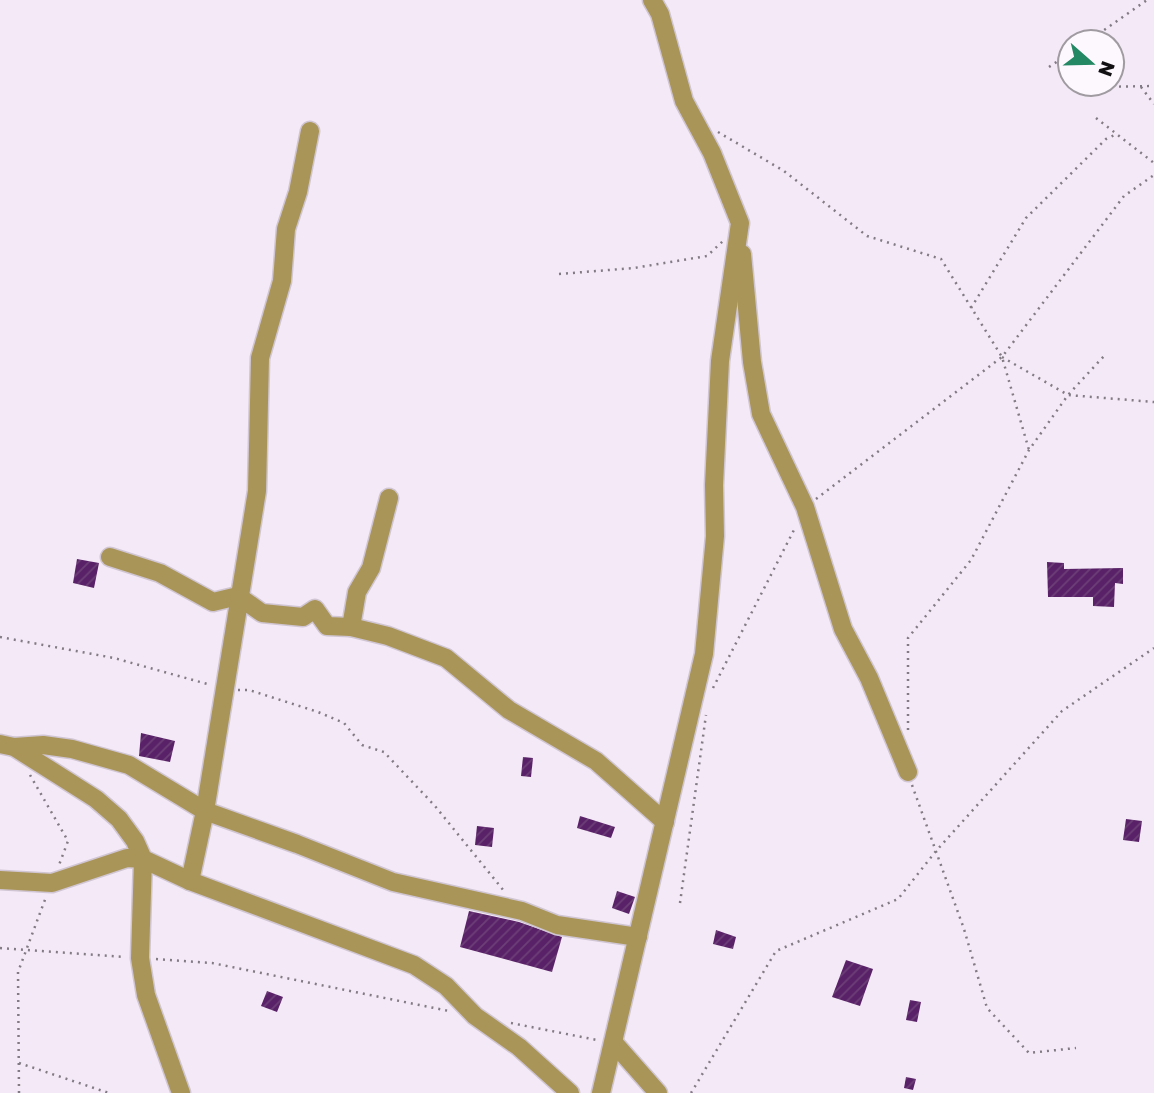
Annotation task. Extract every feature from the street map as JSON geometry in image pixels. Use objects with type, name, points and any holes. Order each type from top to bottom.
[{"type":"street","points":[[657,5],[684,101],[712,153],[740,223],[752,362],[761,414],[805,507],[843,629],[869,678],[908,772]]},
{"type":"street","points":[[190,881],[205,811],[257,491],[260,358],[282,281],[286,229],[298,192],[310,131]]},
{"type":"street","points":[[601,1093],[704,654],[715,536],[714,485],[720,361],[740,223]]},
{"type":"street","points":[[351,626],[357,592],[371,568],[389,498]]},
{"type":"street","points":[[110,557],[160,573],[213,602],[238,596],[262,613],[303,617],[315,609],[327,626],[351,626],[388,636],[446,659],[509,710],[596,761],[665,822]]},
{"type":"street","points":[[7,746],[43,744],[129,765],[205,811],[393,881],[522,911],[557,925],[638,937]]},
{"type":"street","points":[[7,746],[103,806],[119,819],[135,841],[143,859],[141,958],[146,995],[181,1093]]},
{"type":"street","points":[[0,880],[52,883],[127,858],[143,859],[190,881],[414,965],[446,986],[475,1016],[519,1047],[570,1093]]},
{"type":"street","points":[[614,1043],[658,1093]]},
{"type":"path","points":[[1107,28],[1147,0]]},
{"type":"path","points":[[1049,67],[1056,62]]},
{"type":"path","points":[[1141,86],[1154,104]]},
{"type":"path","points":[[1126,87],[1154,86]]},
{"type":"path","points":[[1096,118],[1154,163]]},
{"type":"path","points":[[714,130],[784,171],[867,236],[940,259],[1002,356],[1028,450]]},
{"type":"path","points":[[971,308],[1026,218],[1106,139],[1116,134]]},
{"type":"path","points":[[709,695],[805,507],[1002,356],[1124,196],[1154,175]]},
{"type":"path","points":[[559,274],[634,268],[707,256],[740,223]]},
{"type":"path","points":[[1002,356],[1068,395],[1154,402]]},
{"type":"path","points":[[908,732],[908,638],[971,560],[1028,450],[1068,395],[1104,356]]},
{"type":"path","points":[[0,637],[114,658],[225,690],[248,690],[344,723],[362,745],[384,752],[435,806],[504,891]]},
{"type":"path","points":[[691,1093],[776,951],[898,899],[936,851],[1062,711],[1154,648]]},
{"type":"path","points":[[680,903],[707,709]]},
{"type":"path","points":[[19,1093],[18,972],[68,841],[27,771]]},
{"type":"path","points":[[908,772],[964,929],[987,1008],[1028,1053],[1076,1048]]},
{"type":"path","points":[[0,948],[212,963],[448,1011]]},
{"type":"path","points":[[500,1021],[614,1043]]},
{"type":"path","points":[[19,1063],[109,1093]]},
{"type":"building","points":[[77,559],[99,563],[94,588],[73,583]]},
{"type":"building","points":[[1047,562],[1064,563],[1064,569],[1123,568],[1123,584],[1115,583],[1114,607],[1093,606],[1093,597],[1048,597]]},
{"type":"building","points":[[141,733],[175,741],[170,762],[139,756]]},
{"type":"building","points":[[523,757],[533,758],[531,777],[521,776]]},
{"type":"building","points":[[580,816],[615,827],[611,838],[577,828]]},
{"type":"building","points":[[1126,819],[1142,821],[1139,842],[1123,840]]},
{"type":"building","points":[[477,826],[494,828],[492,847],[475,845]]},
{"type":"building","points":[[617,891],[635,897],[629,914],[612,908]]},
{"type":"building","points":[[469,911],[519,922],[562,937],[552,972],[460,947]]},
{"type":"building","points":[[716,930],[736,937],[733,949],[713,944]]},
{"type":"building","points":[[846,960],[873,969],[860,1006],[832,997]]},
{"type":"building","points":[[267,991],[283,997],[277,1012],[261,1006]]},
{"type":"building","points":[[910,1000],[921,1002],[917,1022],[906,1020]]},
{"type":"building","points":[[906,1077],[916,1079],[913,1090],[904,1088]]}]
